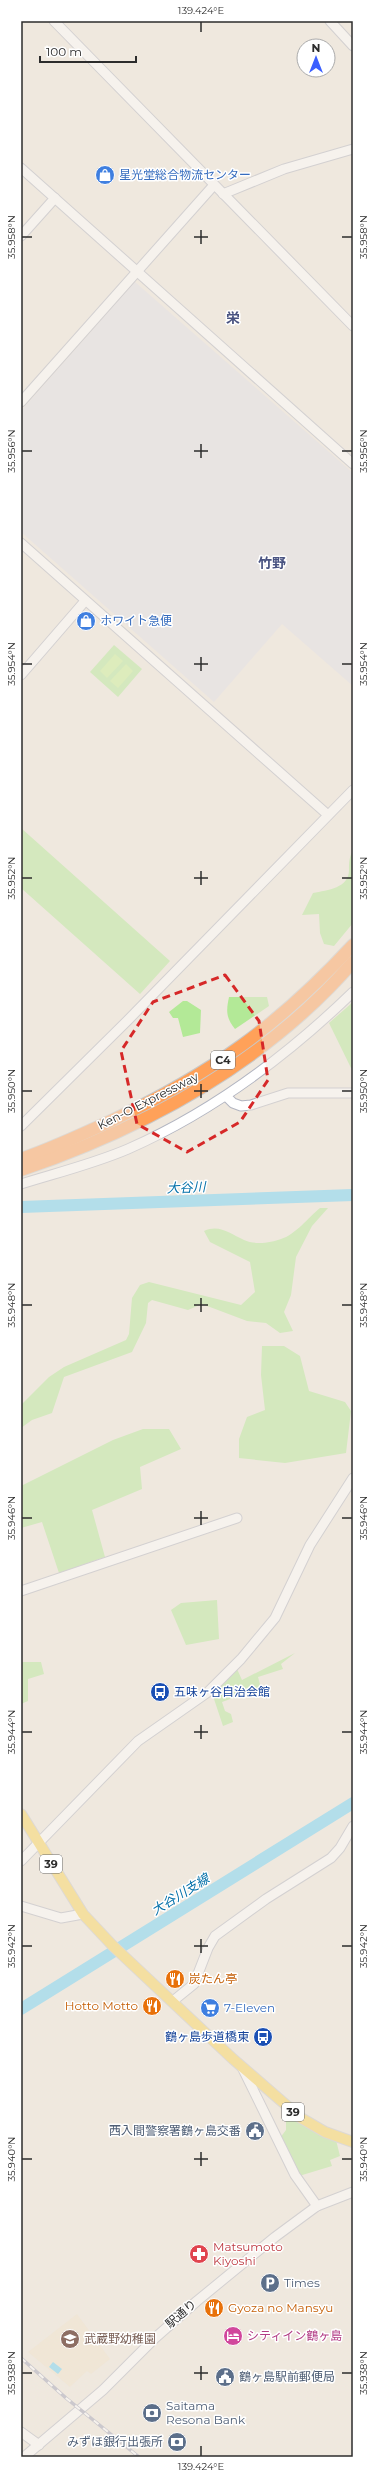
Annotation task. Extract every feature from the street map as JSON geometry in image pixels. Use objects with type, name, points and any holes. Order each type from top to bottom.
[{"type":"highway","name":"Ken-O Expressway","points":[[21,1170],[150,1103],[220,1062],[294,1005],[353,945]]},
{"type":"highway","name":"Ken-O Expressway","points":[[21,1159],[71,1145],[169,1107],[228,1072],[278,1034],[353,962]]},
{"type":"main road","name":"39","points":[[21,1814],[83,1914],[121,1954],[242,2067],[301,2118],[325,2132],[353,2142]]},
{"type":"street","points":[[54,21],[353,326]]},
{"type":"street","points":[[330,21],[353,46]]},
{"type":"street","points":[[223,194],[284,170],[353,149]]},
{"type":"street","points":[[21,168],[353,464]]},
{"type":"street","points":[[21,402],[214,185]]},
{"type":"street","points":[[21,236],[55,198]]},
{"type":"street","points":[[21,543],[328,816]]},
{"type":"street","points":[[21,675],[85,601]]},
{"type":"street","points":[[21,1126],[129,1020],[353,790]]},
{"type":"street","points":[[21,1184],[126,1149],[156,1136],[226,1096],[311,1032],[353,992]]},
{"type":"street","points":[[226,1096],[233,1103],[241,1106],[251,1105],[288,1093],[353,1093]]},
{"type":"street","points":[[21,1861],[138,1741],[208,1692],[241,1659],[275,1618],[310,1545],[353,1478]]},
{"type":"street","points":[[21,1591],[237,1518]]},
{"type":"street","points":[[173,2001],[194,1984],[208,1948],[215,1936],[260,1903],[331,1858],[340,1848],[353,1826]]},
{"type":"street","points":[[21,1906],[61,1918],[83,1914]]},
{"type":"street","points":[[242,2067],[295,2175],[317,2206]]},
{"type":"street","name":"駅通り","points":[[24,2457],[103,2390],[155,2338],[197,2301],[317,2206],[353,2192]]},
{"type":"street","points":[[21,2432],[38,2445]]},
{"type":"highlighted area","points":[[225,975],[259,1021],[268,1080],[240,1122],[187,1152],[137,1124],[121,1051],[153,1002]]},
{"type":"shaded area","points":[[135,282],[353,473],[353,686],[282,624],[214,702],[21,532],[21,411]]},
{"type":"shaded area","name":"武蔵野幼稚園","points":[[77,2314],[110,2359],[91,2374],[87,2371],[70,2387],[28,2352]]},
{"type":"green space","points":[[114,645],[142,669],[118,697],[90,672]]},
{"type":"green space","points":[[115,654],[123,661],[107,678],[100,671]]},
{"type":"green space","points":[[126,664],[133,671],[118,688],[110,681]]},
{"type":"green space","points":[[21,828],[170,961],[140,994],[21,888]]},
{"type":"green space","points":[[353,851],[353,923],[334,946],[324,944],[320,933],[319,914],[302,915],[313,893],[337,887],[345,881],[348,876]]},
{"type":"green space","points":[[229,997],[267,997],[269,1006],[235,1029],[228,1018],[227,1006]]},
{"type":"green space","points":[[183,1001],[187,1001],[201,1010],[200,1033],[183,1037],[178,1018],[173,1018],[169,1012]]},
{"type":"green space","points":[[353,1002],[353,1069],[351,1068],[329,1023]]},
{"type":"green space","points":[[320,1208],[328,1208],[312,1226],[296,1257],[291,1295],[284,1312],[293,1331],[280,1333],[266,1323],[247,1321],[202,1304],[188,1310],[152,1300],[148,1303],[146,1323],[132,1352],[64,1377],[52,1413],[32,1420],[21,1428],[21,1405],[49,1377],[64,1367],[126,1340],[129,1334],[132,1298],[140,1285],[149,1282],[241,1305],[255,1292],[250,1262],[210,1242],[204,1231],[210,1229],[220,1229],[248,1242],[272,1242],[291,1234]]},
{"type":"green space","points":[[262,1346],[284,1346],[300,1356],[309,1391],[345,1402],[351,1411],[346,1453],[285,1463],[239,1458],[239,1439],[247,1417],[265,1410],[261,1375]]},
{"type":"green space","points":[[143,1429],[169,1429],[181,1449],[140,1467],[142,1489],[92,1510],[105,1557],[59,1573],[42,1522],[21,1528],[21,1486],[113,1440]]},
{"type":"green space","points":[[217,1600],[219,1639],[186,1645],[171,1610],[181,1603]]},
{"type":"green space","points":[[295,1653],[281,1664],[283,1669],[258,1677],[261,1688],[222,1702],[225,1711],[231,1714],[233,1722],[223,1726],[212,1693],[237,1669],[242,1680]]},
{"type":"green space","points":[[21,1662],[41,1662],[44,1674],[28,1679],[28,1701],[21,1704]]},
{"type":"green space","points":[[290,2115],[336,2140],[340,2156],[330,2160],[332,2166],[299,2176],[280,2138],[286,2130],[286,2119]]},
{"type":"water","points":[[53,2362],[62,2369],[58,2374],[49,2367]]},
{"type":"waterway","name":"大谷川","points":[[21,1207],[353,1195]]},
{"type":"waterway","name":"大谷川支線","points":[[21,2009],[353,1803]]},
{"type":"railway","points":[[21,2358],[66,2398],[139,2457]]},
{"type":"place","name":"星光堂総合物流センター","points":[[105,175]]},
{"type":"place","name":"ホワイト急便","points":[[86,621]]},
{"type":"place","name":"五味ヶ谷自治会館","points":[[160,1692]]},
{"type":"place","name":"炭たん亭","points":[[175,1979]]},
{"type":"place","name":"Hotto Motto","points":[[152,2006]]},
{"type":"place","name":"7-Eleven","points":[[210,2008]]},
{"type":"place","name":"鶴ヶ島歩道橋東","points":[[263,2037]]},
{"type":"place","name":"西入間警察署鶴ヶ島交番","points":[[255,2131]]},
{"type":"place","name":"Matsumoto Kiyoshi","points":[[199,2254]]},
{"type":"place","name":"Times","points":[[270,2283]]},
{"type":"place","name":"Gyoza no Mansyu","points":[[214,2308]]},
{"type":"place","name":"シティイン鶴ヶ島","points":[[233,2336]]},
{"type":"place","name":"武蔵野幼稚園","points":[[70,2339]]},
{"type":"place","name":"鶴ヶ島駅前郵便局","points":[[225,2377]]},
{"type":"place","name":"Saitama Resona Bank","points":[[152,2413]]},
{"type":"place","name":"みずほ銀行出張所","points":[[177,2442]]},
{"type":"district","name":"栄","points":[[233,318]]},
{"type":"district","name":"竹野","points":[[272,563]]}]
